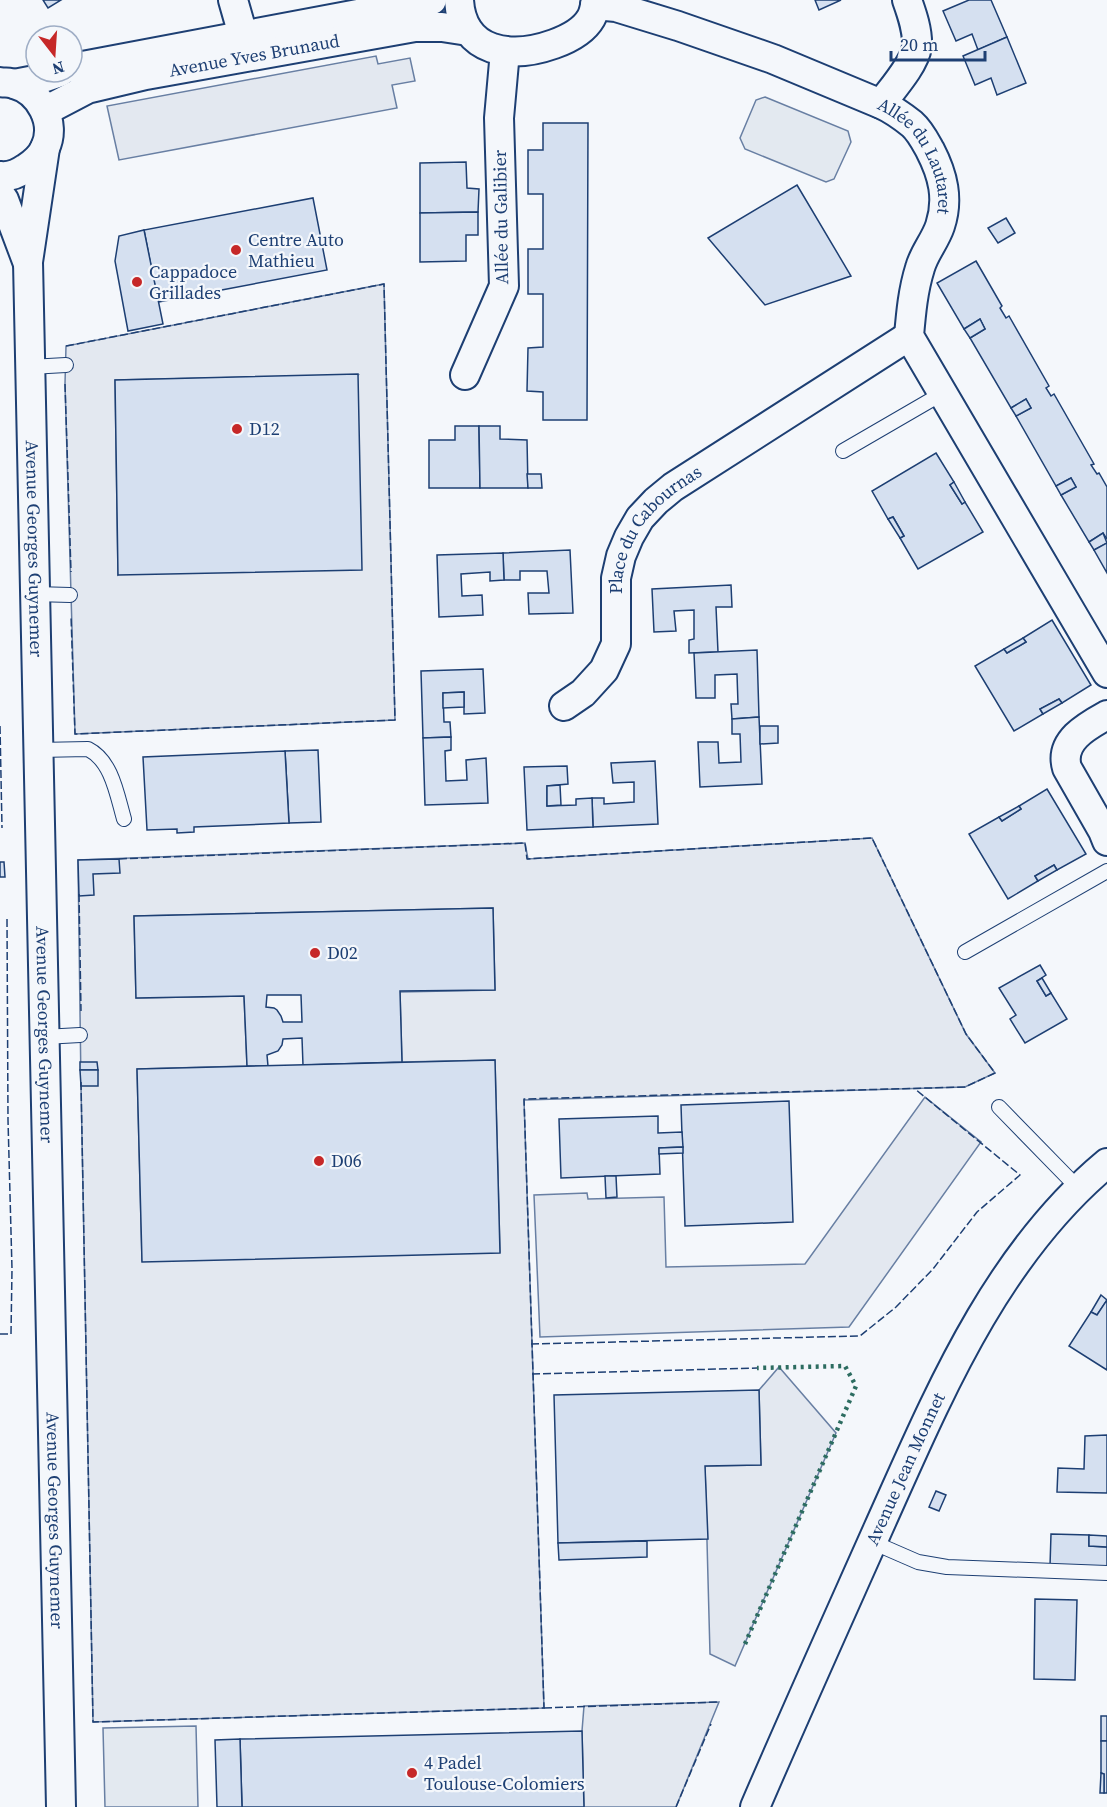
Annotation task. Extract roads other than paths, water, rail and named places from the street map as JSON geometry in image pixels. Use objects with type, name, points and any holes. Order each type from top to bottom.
[{"type":"street","points":[[233,0],[243,35]]},
{"type":"street","name":"Avenue Yves Brunaud","points":[[84,66],[432,0]]},
{"type":"street","points":[[459,0],[460,12],[468,31],[480,43],[491,49],[523,52],[541,49],[572,36],[591,18],[596,3]]},
{"type":"street","points":[[881,104],[907,68],[917,48],[913,16],[907,0]]},
{"type":"street","name":"Allée du Lautaret","points":[[596,3],[678,26],[773,59],[881,104],[913,125],[924,138],[944,184],[943,214],[940,227],[921,265],[916,282],[909,336]]},
{"type":"street","name":"Avenue Yves Brunaud","points":[[45,111],[87,89],[146,75],[414,27],[442,27],[468,31]]},
{"type":"street","name":"Allée du Galibier","points":[[465,375],[504,286],[499,118],[505,51]]},
{"type":"street","points":[[7,83],[24,81]]},
{"type":"street","points":[[7,83],[29,91],[39,100],[45,111]]},
{"type":"street","name":"Avenue Georges Guynemer","points":[[45,111],[49,136],[45,148],[28,262],[61,1807]]},
{"type":"street","points":[[0,176],[21,172],[36,161],[45,148]]},
{"type":"street","name":"Avenue Georges Guynemer","points":[[0,194],[28,262]]},
{"type":"street","points":[[909,336],[1107,673]]},
{"type":"street","name":"Place du Cabournas","points":[[564,706],[583,693],[604,670],[616,644],[616,578],[625,546],[640,518],[674,487],[909,336]]},
{"type":"street","points":[[1107,714],[1076,736],[1065,754],[1067,768],[1107,841]]},
{"type":"street","name":"Avenue Jean Monnet","points":[[755,1807],[935,1402],[978,1320],[1030,1244],[1079,1188],[1107,1163]]},
{"type":"lane","points":[[30,367],[66,365]]},
{"type":"lane","points":[[843,452],[943,393]]},
{"type":"lane","points":[[35,594],[70,594]]},
{"type":"lane","points":[[38,750],[88,749],[94,752],[103,760],[108,771],[124,819]]},
{"type":"lane","points":[[965,952],[1107,871]]},
{"type":"lane","points":[[44,1037],[80,1035]]},
{"type":"lane","points":[[999,1107],[1079,1188]]},
{"type":"lane","points":[[872,1542],[918,1562],[947,1567],[1107,1573]]},
{"type":"place","name":"Centre Auto Mathieu","points":[[236,250]]},
{"type":"place","name":"Cappadoce Grillades","points":[[137,282]]},
{"type":"place","name":"D12","points":[[237,429]]},
{"type":"place","name":"D02","points":[[315,953]]},
{"type":"place","name":"D06","points":[[319,1161]]},
{"type":"place","name":"4 Padel Toulouse-Colomiers","points":[[412,1773]]}]
